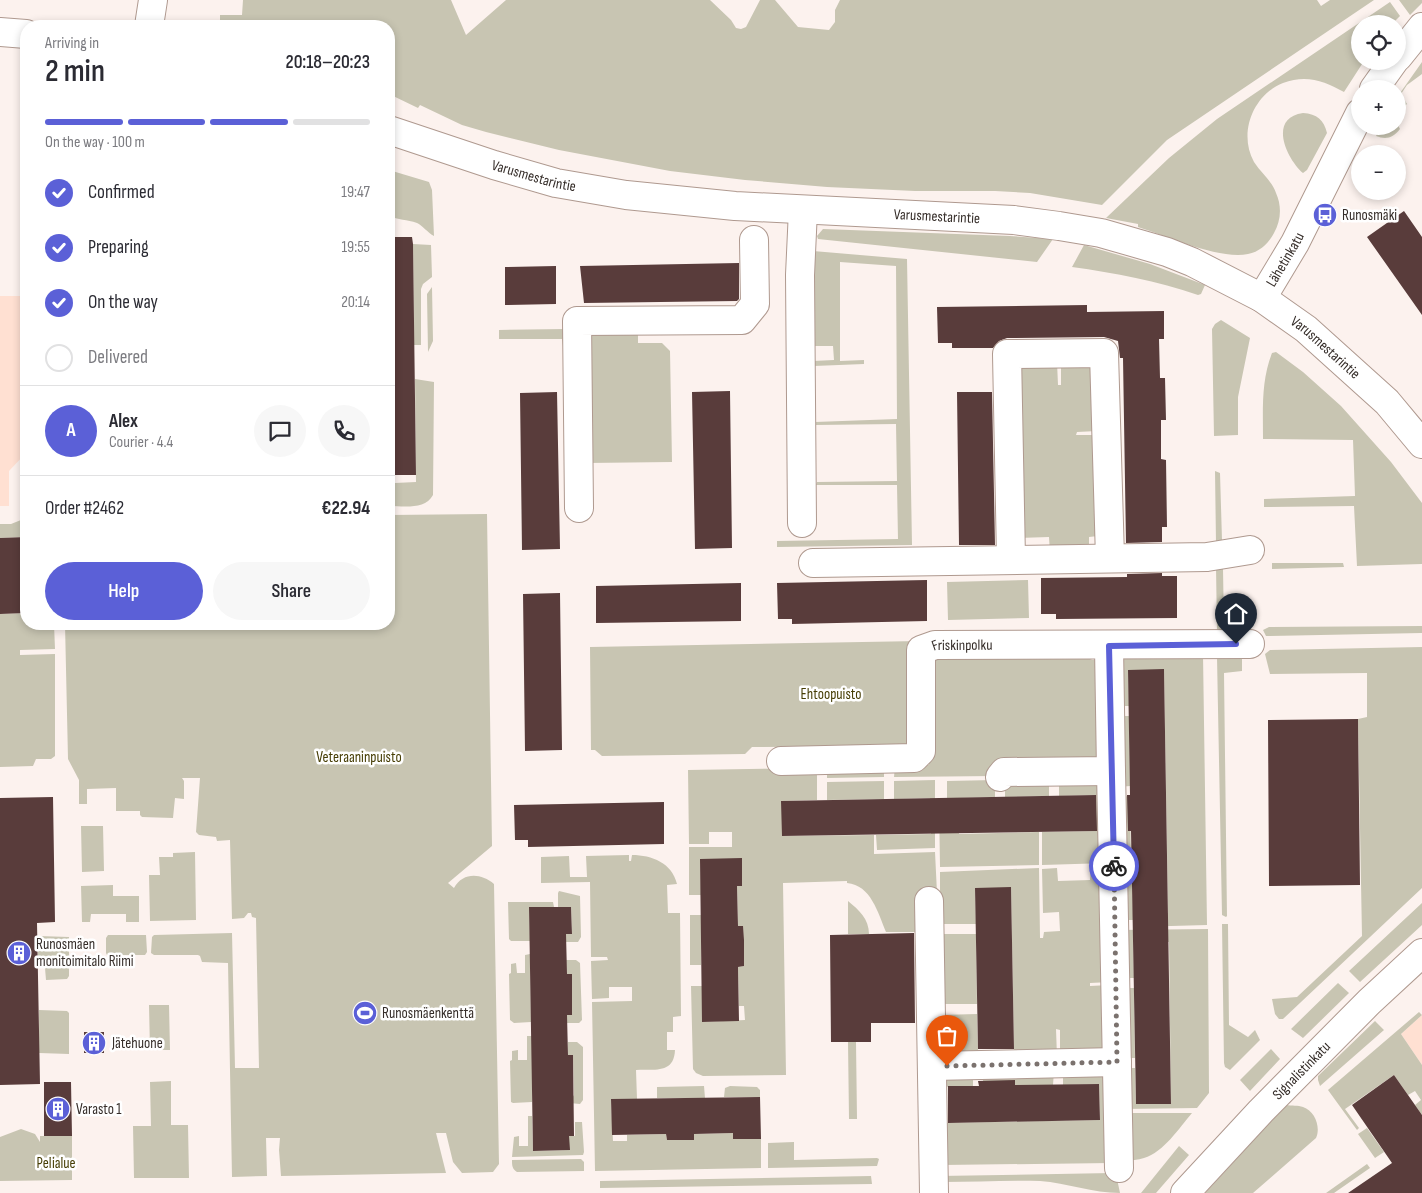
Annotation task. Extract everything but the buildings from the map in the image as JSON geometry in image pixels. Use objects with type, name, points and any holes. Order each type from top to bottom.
[{"type":"street","points":[[150,20],[153,0]]},
{"type":"street","points":[[1406,47],[1422,27]]},
{"type":"street","points":[[0,32],[20,34]]},
{"type":"street","name":"Lähetinkatu","points":[[1262,298],[1295,243],[1351,131]]},
{"type":"street","name":"Varusmestarintie","points":[[395,132],[494,165],[556,183],[626,196],[735,206],[1014,220],[1101,233],[1166,252],[1192,262],[1262,298],[1306,329],[1387,402],[1422,444]]},
{"type":"street","points":[[802,523],[800,275],[803,210]]},
{"type":"street","points":[[578,508],[577,321],[742,320],[755,304],[754,240]]},
{"type":"street","points":[[1011,559],[1007,354],[1104,353],[1110,558]]},
{"type":"street","points":[[813,563],[1208,557],[1250,550]]},
{"type":"street","name":"Friskinpolku","points":[[781,760],[914,758],[921,751],[921,650],[935,645],[1109,646],[1250,644]]},
{"type":"street","points":[[1109,646],[1119,1168]]},
{"type":"street","points":[[1000,777],[1004,772],[1111,771]]},
{"type":"street","points":[[929,901],[934,1193]]},
{"type":"street","name":"Signalistinkatu","points":[[1185,1193],[1268,1104],[1369,1002],[1422,953]]},
{"type":"street","points":[[932,1066],[1117,1062]]},
{"type":"shaded area","points":[[0,296],[20,296],[20,459],[9,471],[9,506],[0,506]]},
{"type":"shaded area","points":[[1422,1015],[1422,1065],[1401,1034]]},
{"type":"green space","points":[[243,0],[451,0],[466,35],[506,0],[710,0],[731,20],[736,28],[741,29],[746,27],[760,0],[775,0],[798,27],[829,30],[835,22],[835,10],[840,0],[1317,0],[1321,6],[1330,0],[1374,0],[1167,140],[1102,205],[1030,193],[827,187],[745,180],[670,171],[559,150],[462,125],[420,105],[418,108],[395,97],[395,20],[220,20],[220,15],[242,15]]},
{"type":"green space","points":[[1399,0],[1422,0],[1422,3],[1410,15]]},
{"type":"green space","points":[[1390,2],[1399,15],[1371,15]]},
{"type":"green space","points":[[1351,28],[1351,70],[1358,70],[1344,92],[1315,80],[1291,80],[1272,89],[1264,96],[1251,116],[1248,127],[1249,151],[1254,162],[1274,189],[1280,208],[1276,228],[1264,247],[1248,254],[1223,254],[1138,227],[1138,224],[1106,218],[1169,158],[1217,119]]},
{"type":"green space","points":[[1422,62],[1422,74],[1406,86]]},
{"type":"green space","points":[[1303,113],[1319,118],[1327,133],[1307,170],[1303,173],[1286,149],[1283,130],[1286,122],[1292,116]]},
{"type":"green space","points":[[1376,135],[1394,135],[1386,138]]},
{"type":"green space","points":[[395,172],[429,182],[432,190],[434,236],[417,223],[396,218]]},
{"type":"green space","points":[[823,229],[1053,239],[1037,262],[818,239],[817,236]]},
{"type":"green space","points":[[413,244],[431,245],[432,277],[423,284],[421,289],[421,345],[414,345]]},
{"type":"green space","points":[[1084,245],[1150,264],[1205,285],[1201,294],[1198,295],[1136,278],[1072,267]]},
{"type":"green space","points":[[813,251],[907,259],[912,545],[777,547],[777,541],[898,539],[897,485],[816,485],[817,482],[897,481],[896,424],[816,425],[815,422],[897,419],[896,266],[840,262],[840,361],[864,360],[864,364],[814,366],[813,361],[834,360],[833,346],[813,346]]},
{"type":"green space","points":[[432,287],[433,341],[428,352],[427,294]]},
{"type":"green space","points":[[1221,320],[1250,338],[1238,397],[1238,435],[1214,436],[1212,329]]},
{"type":"green space","points":[[638,328],[638,343],[662,343],[670,351],[672,462],[587,463],[583,331]]},
{"type":"green space","points":[[565,329],[570,346],[563,346],[562,339],[499,339],[499,330]]},
{"type":"green space","points":[[1276,352],[1303,372],[1341,406],[1391,462],[1422,503],[1422,564],[1357,566],[1354,506],[1264,507],[1264,499],[1355,496],[1353,440],[1263,439],[1264,385],[1272,353]]},
{"type":"green space","points":[[1061,361],[1092,361],[1097,431],[1077,432],[1076,435],[1097,435],[1098,536],[1089,537],[1089,553],[1050,553],[1049,537],[1018,538],[1021,385],[1011,363],[1057,362],[1058,385],[1061,385]]},
{"type":"green space","points":[[415,379],[434,382],[433,495],[429,500],[420,505],[395,506],[395,483],[416,482]]},
{"type":"green space","points":[[1215,471],[1220,473],[1222,540],[1219,543],[1216,543]]},
{"type":"green space","name":"Veteraaninpuisto","points":[[487,514],[492,846],[448,883],[454,888],[462,879],[478,876],[494,884],[499,1164],[493,1172],[462,1173],[453,1162],[446,1133],[436,1133],[446,1173],[281,1176],[280,1138],[266,1138],[267,1176],[232,1177],[228,963],[202,962],[198,955],[154,955],[151,953],[152,937],[154,935],[232,933],[235,1068],[259,1068],[256,918],[252,917],[251,913],[248,913],[244,918],[232,919],[230,840],[217,841],[216,837],[199,835],[196,832],[200,778],[182,778],[184,781],[184,799],[175,798],[173,818],[142,817],[140,811],[116,811],[116,788],[87,789],[87,804],[79,804],[79,780],[68,759],[65,630],[395,630],[395,515]]},
{"type":"green space","points":[[20,520],[20,537],[0,538],[0,524],[11,524]]},
{"type":"green space","points":[[1272,563],[1343,563],[1344,567],[1272,569]]},
{"type":"green space","points":[[1216,566],[1223,569],[1224,627],[1241,628],[1234,636],[1217,632]]},
{"type":"green space","points":[[1028,580],[1029,618],[948,620],[947,582]]},
{"type":"green space","points":[[20,613],[20,630],[54,630],[55,649],[20,650],[20,655],[55,654],[55,756],[51,759],[36,759],[33,766],[0,767],[0,614]]},
{"type":"green space","points":[[1422,626],[1422,633],[1266,636],[1263,630],[1269,627]]},
{"type":"green space","name":"Ehtoopuisto","points":[[920,641],[915,669],[906,673],[906,680],[915,677],[915,746],[752,747],[745,754],[602,756],[595,750],[591,750],[590,647]]},
{"type":"green space","points":[[1422,647],[1422,888],[1283,1019],[1279,1019],[1275,1014],[1272,999],[1297,997],[1362,936],[1358,719],[1367,717],[1367,673],[1270,674],[1265,654],[1270,650]]},
{"type":"green space","points":[[1119,653],[1203,654],[1207,925],[1135,927],[1134,920],[1119,920],[1121,877],[1132,877],[1133,914],[1168,913],[1164,670],[1128,670],[1129,706],[1117,706]]},
{"type":"green space","points":[[1242,654],[1242,671],[1224,673],[1226,917],[1222,915],[1217,657]]},
{"type":"green space","points":[[1099,656],[1090,660],[1103,660],[1105,763],[995,776],[894,777],[895,766],[929,765],[927,670],[929,657]]},
{"type":"green space","points":[[1118,716],[1129,716],[1130,786],[1119,787]]},
{"type":"green space","points":[[884,768],[884,777],[827,778],[827,770]]},
{"type":"green space","points":[[817,769],[817,800],[782,801],[782,836],[874,835],[874,854],[935,852],[937,893],[919,932],[886,932],[868,894],[855,885],[847,883],[847,881],[783,883],[786,1075],[703,1076],[696,1073],[693,1069],[691,986],[702,986],[702,1022],[745,1020],[744,1006],[739,1006],[738,967],[744,966],[743,926],[738,926],[737,886],[742,886],[742,859],[700,859],[701,895],[689,895],[689,847],[732,847],[732,832],[709,832],[709,844],[689,844],[688,770]]},
{"type":"green space","points":[[1102,776],[1108,863],[1042,865],[1042,832],[1096,831],[1095,795],[1059,796],[1059,780]]},
{"type":"green space","points":[[1049,779],[1049,796],[1005,797],[1005,781]]},
{"type":"green space","points":[[935,780],[935,848],[877,850],[876,835],[931,834],[930,798],[894,799],[894,781]]},
{"type":"green space","points":[[995,780],[995,797],[959,798],[959,834],[1039,832],[1039,865],[940,867],[939,802],[947,801],[947,781]]},
{"type":"green space","points":[[884,781],[884,799],[827,800],[827,782]]},
{"type":"green space","points":[[1130,796],[1131,867],[1122,868],[1118,797]]},
{"type":"green space","points":[[81,826],[103,826],[104,871],[82,872]]},
{"type":"green space","points":[[195,852],[196,920],[150,921],[149,875],[160,875],[159,857],[173,857],[173,853]]},
{"type":"green space","points":[[629,855],[629,861],[631,861],[632,855],[639,855],[660,862],[671,871],[677,884],[667,885],[668,913],[680,913],[681,1016],[673,1017],[673,1032],[667,1032],[667,1050],[675,1050],[671,1063],[662,1069],[636,1070],[637,1099],[611,1099],[613,1141],[627,1141],[627,1135],[666,1134],[667,1140],[694,1140],[694,1134],[733,1133],[761,1139],[761,1168],[595,1171],[592,1002],[632,1001],[632,987],[609,987],[609,998],[592,999],[591,961],[608,960],[607,957],[591,957],[590,882],[541,883],[541,857],[569,856],[570,877],[587,877],[586,856]]},
{"type":"green space","points":[[1108,866],[1110,982],[1090,983],[1090,986],[1110,985],[1111,1050],[1060,1057],[1060,1030],[1056,1029],[1057,1057],[947,1060],[946,1042],[937,1042],[940,1015],[977,1014],[978,1050],[1014,1050],[1011,888],[975,888],[976,924],[943,924],[940,922],[940,872],[1039,868],[1040,938],[1043,938],[1044,932],[1060,931],[1059,912],[1043,913],[1042,869],[1057,868],[1058,881],[1090,880],[1091,867]]},
{"type":"green space","points":[[113,885],[113,896],[139,896],[139,922],[126,922],[126,914],[91,914],[90,922],[82,922],[81,886]]},
{"type":"green space","points":[[559,891],[580,896],[581,937],[578,942],[566,942],[566,934],[572,934],[571,907],[558,907]]},
{"type":"green space","points":[[848,901],[865,919],[869,934],[848,934]]},
{"type":"green space","points":[[508,902],[553,902],[554,907],[529,907],[530,941],[511,941],[509,939]]},
{"type":"green space","points":[[1422,903],[1422,925],[1360,982],[1349,971]]},
{"type":"green space","points":[[690,915],[701,915],[701,965],[690,965]]},
{"type":"green space","points":[[1222,924],[1228,924],[1229,1025],[1248,1037],[1255,1030],[1260,1040],[1230,1070],[1225,1067],[1224,1063]]},
{"type":"green space","points":[[1208,929],[1209,1093],[1197,1108],[1123,1109],[1124,1068],[1135,1068],[1136,1104],[1171,1104],[1169,942],[1133,942],[1134,978],[1124,978],[1119,930]]},
{"type":"green space","points":[[940,934],[976,934],[977,1004],[941,1004]]},
{"type":"green space","points":[[108,935],[146,935],[147,952],[145,955],[107,955],[106,938]]},
{"type":"green space","points":[[38,936],[69,937],[69,976],[67,979],[46,980],[45,968],[38,968]]},
{"type":"green space","points":[[530,954],[531,1022],[514,1023],[510,1020],[509,974],[511,973],[511,964],[516,963],[517,973],[525,973],[525,955]]},
{"type":"green space","points":[[566,960],[576,960],[580,963],[582,1020],[579,1023],[567,1023],[567,1015],[572,1015],[572,974],[567,974]]},
{"type":"green space","points":[[1338,983],[1349,993],[1303,1038],[1291,1029]]},
{"type":"green space","points":[[1123,988],[1134,988],[1135,1058],[1125,1058]]},
{"type":"green space","points":[[149,1005],[169,1005],[170,1050],[150,1050]]},
{"type":"green space","points":[[39,1010],[67,1011],[69,1013],[69,1054],[39,1053]]},
{"type":"green space","points":[[1419,1012],[1422,1015],[1401,1034],[1422,1065],[1422,1115],[1415,1105],[1421,1100],[1415,1091],[1408,1095],[1394,1075],[1345,1109],[1359,1128],[1357,1130],[1328,1090]]},
{"type":"green space","points":[[1375,1021],[1384,1030],[1320,1086],[1318,1076]]},
{"type":"green space","points":[[527,1036],[532,1036],[532,1102],[513,1103],[511,1102],[510,1061],[512,1060],[512,1051],[518,1050],[518,1060],[527,1060]]},
{"type":"green space","points":[[568,1042],[577,1042],[583,1047],[583,1100],[580,1104],[569,1103],[574,1095],[573,1056],[568,1055]]},
{"type":"green space","points":[[848,1042],[856,1042],[857,1119],[849,1119]]},
{"type":"green space","points":[[1271,1049],[1280,1059],[1250,1091],[1240,1080]]},
{"type":"green space","points":[[1103,1069],[1111,1163],[943,1165],[938,1123],[1100,1120],[1099,1084],[1063,1085],[1063,1072]]},
{"type":"green space","points":[[1054,1071],[1053,1085],[983,1086],[983,1074]]},
{"type":"green space","points":[[973,1072],[973,1086],[937,1087],[938,1074]]},
{"type":"green space","points":[[171,1081],[171,1125],[188,1125],[189,1178],[134,1178],[133,1126],[151,1126],[150,1082]]},
{"type":"green space","points":[[704,1086],[705,1098],[657,1098],[657,1087]]},
{"type":"green space","points":[[730,1086],[757,1087],[760,1090],[760,1097],[724,1097],[725,1088]]},
{"type":"green space","points":[[1286,1105],[1301,1106],[1311,1112],[1316,1120],[1318,1129],[1316,1138],[1253,1193],[1205,1193]]},
{"type":"green space","points":[[1123,1113],[1192,1113],[1171,1139],[1158,1151],[1144,1158],[1124,1161]]},
{"type":"green space","points":[[528,1116],[532,1116],[533,1151],[569,1150],[569,1136],[575,1136],[575,1122],[582,1122],[583,1155],[512,1157],[514,1137],[519,1136],[519,1146],[528,1146]]},
{"type":"green space","points":[[1367,1128],[1384,1152],[1375,1158],[1358,1134]]},
{"type":"green space","name":"Pelialue","points":[[21,1129],[35,1134],[40,1142],[40,1136],[72,1136],[72,1180],[0,1181],[0,1137]]},
{"type":"green space","points":[[794,1142],[794,1160],[879,1159],[877,1166],[768,1168],[768,1143]]},
{"type":"green space","points":[[1179,1146],[1189,1155],[1156,1193],[1141,1193]]},
{"type":"green space","points":[[581,1159],[584,1162],[584,1171],[517,1172],[512,1164],[512,1160]]},
{"type":"green space","points":[[1367,1164],[1370,1168],[1334,1193],[1326,1193]]},
{"type":"green space","points":[[1116,1174],[1120,1193],[1040,1181],[943,1182],[939,1176]]},
{"type":"green space","points":[[871,1176],[872,1184],[600,1188],[600,1181]]},
{"type":"way so far","points":[[947,1066],[1117,1062],[1114,866]]},
{"type":"place","name":"Runosmäki","points":[[1325,215]]},
{"type":"place","name":"Runosmäen monitoimitalo Riimi","points":[[19,953]]},
{"type":"place","name":"Runosmäenkenttä","points":[[365,1013]]},
{"type":"place","name":"Jätehuone","points":[[94,1043]]},
{"type":"place","name":"Varasto 1","points":[[58,1109]]},
{"type":"route","points":[[1114,866],[1109,646],[1236,644]]}]
